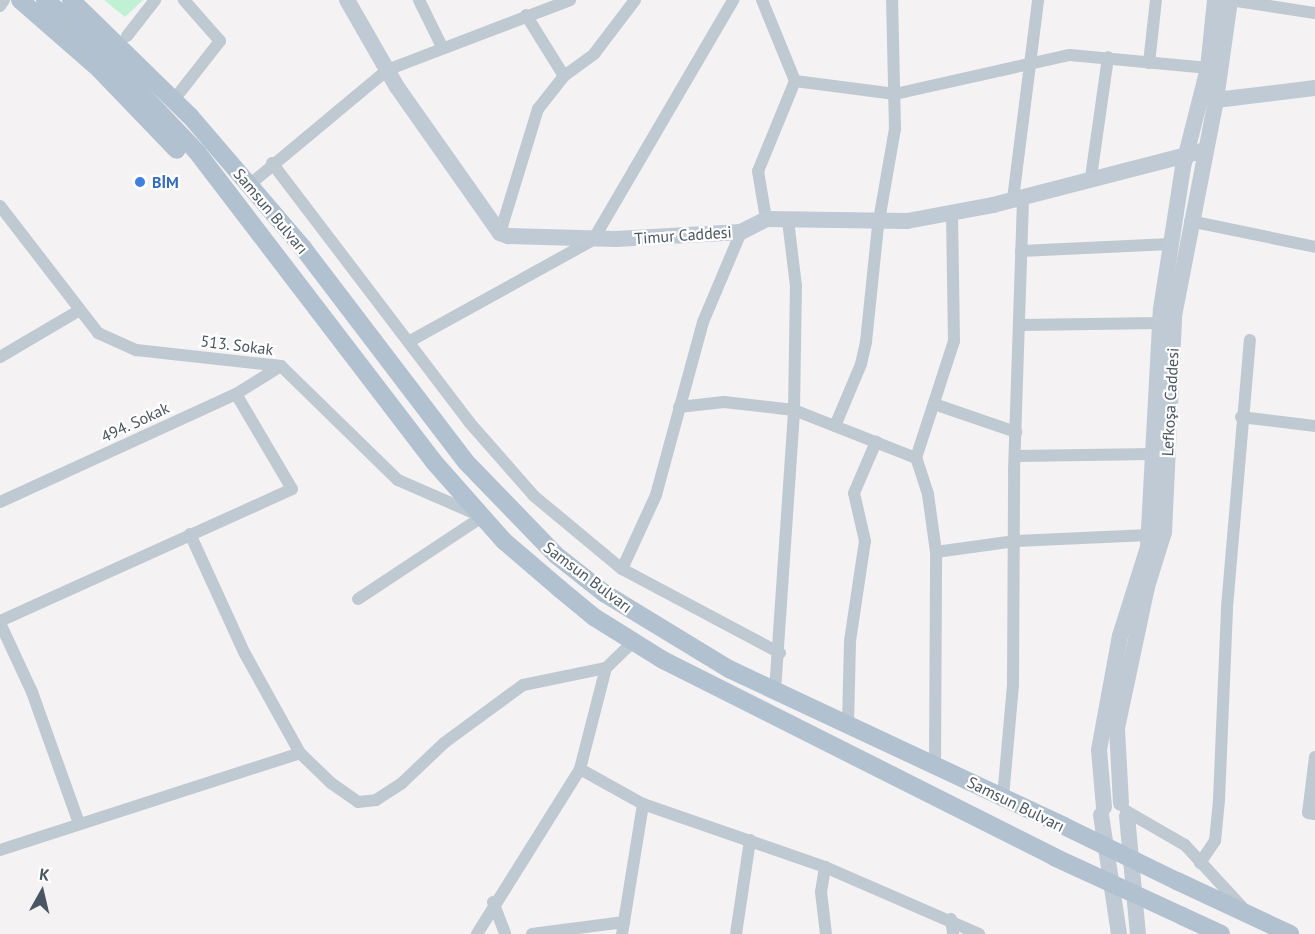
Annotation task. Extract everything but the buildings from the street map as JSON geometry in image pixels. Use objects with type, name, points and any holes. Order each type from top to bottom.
[{"type":"main road","points":[[20,0],[55,26],[197,171],[244,212]]},
{"type":"main road","points":[[45,0],[86,14],[127,36],[180,92],[244,180]]},
{"type":"main road","points":[[71,0],[86,14],[244,212],[434,462],[482,517],[560,589],[633,642],[1054,857],[1221,934]]},
{"type":"main road","name":"Samsun Bulvarı","points":[[86,14],[190,116],[303,248],[466,462],[533,534],[604,593],[729,669],[1290,934]]},
{"type":"street","points":[[0,6],[4,0]]},
{"type":"street","points":[[127,36],[155,0]]},
{"type":"street","points":[[180,92],[220,41],[184,0]]},
{"type":"street","points":[[347,0],[387,70],[500,233]]},
{"type":"street","points":[[419,0],[442,47]]},
{"type":"street","points":[[244,180],[273,163],[387,70],[442,47],[570,0]]},
{"type":"street","points":[[500,233],[538,108],[564,76],[594,54],[635,0]]},
{"type":"street","points":[[410,341],[593,240],[733,0]]},
{"type":"street","points":[[762,0],[772,17],[795,81],[758,171],[765,219],[879,223],[952,213],[1205,150]]},
{"type":"street","points":[[835,426],[861,364],[866,342],[879,223],[895,129],[892,0]]},
{"type":"street","points":[[1003,797],[1013,685],[1015,456],[1021,325],[1018,198],[1036,0]]},
{"type":"street","points":[[1149,63],[1156,0]]},
{"type":"street","points":[[1119,934],[1103,811],[1099,750],[1120,636],[1149,535],[1160,323],[1187,154],[1209,98],[1208,68],[1215,0]]},
{"type":"street","points":[[1230,0],[1315,13]]},
{"type":"street","name":"Lefkoşa Caddesi","points":[[1138,934],[1117,728],[1148,587],[1164,532],[1174,316],[1205,150],[1209,98],[1230,0]]},
{"type":"street","points":[[526,15],[564,76]]},
{"type":"street","points":[[795,81],[895,94],[1029,62],[1070,55],[1208,68]]},
{"type":"street","points":[[1091,177],[1108,57]]},
{"type":"street","points":[[1209,98],[1315,88]]},
{"type":"street","points":[[273,163],[410,341],[469,422],[534,496],[622,569],[780,653]]},
{"type":"street","name":"513. Sokak","points":[[0,206],[4,220],[98,333],[136,350],[281,366],[398,480],[482,517]]},
{"type":"street","points":[[935,765],[936,552],[927,494],[916,458],[954,341],[952,213]]},
{"type":"street","name":"Timur Caddesi","points":[[500,233],[593,240],[741,231],[765,219]]},
{"type":"street","points":[[776,691],[794,410],[796,286],[788,221]]},
{"type":"street","points":[[1190,221],[1315,247]]},
{"type":"street","points":[[622,569],[656,495],[703,322],[741,231]]},
{"type":"street","points":[[1021,251],[1171,244]]},
{"type":"street","points":[[0,357],[78,311]]},
{"type":"street","points":[[1021,325],[1160,323]]},
{"type":"street","points":[[1181,883],[1198,884],[1202,879],[1200,863],[1215,841],[1219,800],[1227,607],[1241,417],[1250,340]]},
{"type":"street","name":"494. Sokak","points":[[0,502],[236,394],[281,366]]},
{"type":"street","points":[[79,823],[32,692],[0,622],[292,489],[236,394]]},
{"type":"street","points":[[679,407],[724,402],[794,410],[916,458]]},
{"type":"street","points":[[934,404],[1016,432]]},
{"type":"street","points":[[1241,417],[1315,422]]},
{"type":"street","points":[[848,724],[850,641],[865,541],[854,493],[876,442]]},
{"type":"street","points":[[1015,456],[1153,454]]},
{"type":"street","points":[[358,599],[482,517]]},
{"type":"street","points":[[190,534],[244,652],[300,753],[331,783],[358,802],[375,800],[402,783],[444,743],[523,686],[606,668]]},
{"type":"street","points":[[936,552],[1015,541],[1149,535]]},
{"type":"street","points":[[477,934],[494,902],[580,769],[606,668],[633,642]]},
{"type":"street","points":[[0,850],[300,753]]},
{"type":"street","points":[[1315,757],[1308,813],[1315,814]]},
{"type":"street","points":[[580,769],[643,804],[825,867],[901,902],[951,919],[979,934]]},
{"type":"street","points":[[1103,811],[1110,802],[1185,845],[1250,914]]},
{"type":"street","points":[[532,934],[623,928],[643,804]]},
{"type":"street","points":[[736,934],[750,840]]},
{"type":"street","points":[[825,867],[821,892],[826,934]]},
{"type":"street","points":[[494,902],[505,934]]},
{"type":"street","points":[[951,919],[953,934]]},
{"type":"green space","points":[[104,0],[143,0],[125,17]]},
{"type":"place","name":"BİM","points":[[140,182]]}]
